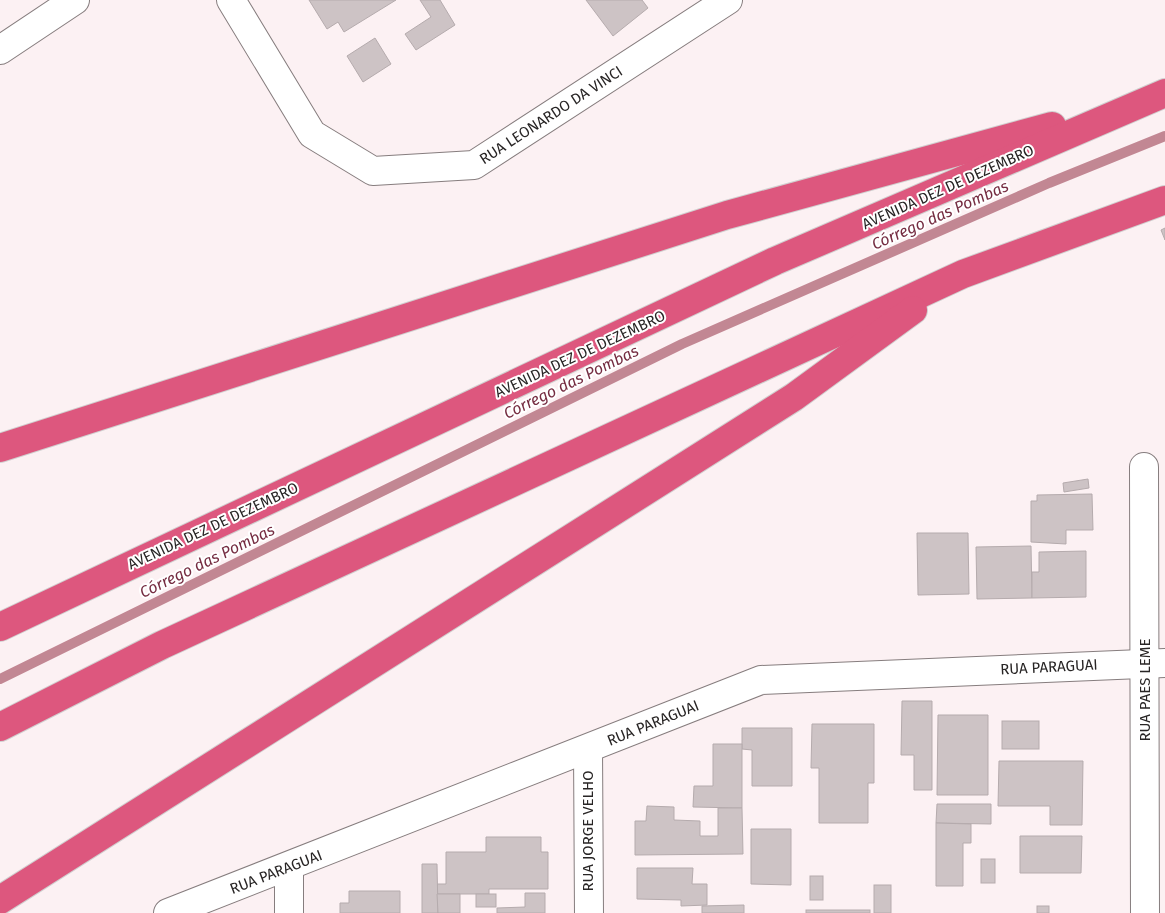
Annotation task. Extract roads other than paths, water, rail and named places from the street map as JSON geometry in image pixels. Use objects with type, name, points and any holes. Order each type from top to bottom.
[{"type":"highway","name":"AVENIDA DEZ DE DEZEMBRO","points":[[0,627],[775,261],[1165,93]]},
{"type":"highway","points":[[0,448],[727,214],[1138,103]]},
{"type":"highway","points":[[0,727],[162,645],[963,274],[1165,200]]},
{"type":"highway","points":[[0,900],[794,397],[963,274]]},
{"type":"street","points":[[0,50],[75,0]]},
{"type":"street","name":"RUA LEONARDO DA VINCI","points":[[230,0],[312,134],[373,171],[474,165],[728,0]]},
{"type":"street","name":"RUA PAES LEME","points":[[1144,467],[1155,663],[1145,913]]},
{"type":"street","name":"RUA PARAGUAI","points":[[168,913],[761,680],[1155,663]]},
{"type":"street","name":"RUA JORGE VELHO","points":[[588,749],[589,913]]},
{"type":"street","points":[[289,867],[289,913]]},
{"type":"waterway","name":"Córrego das Pombas","points":[[0,679],[682,344],[1049,183],[1165,136]]}]
